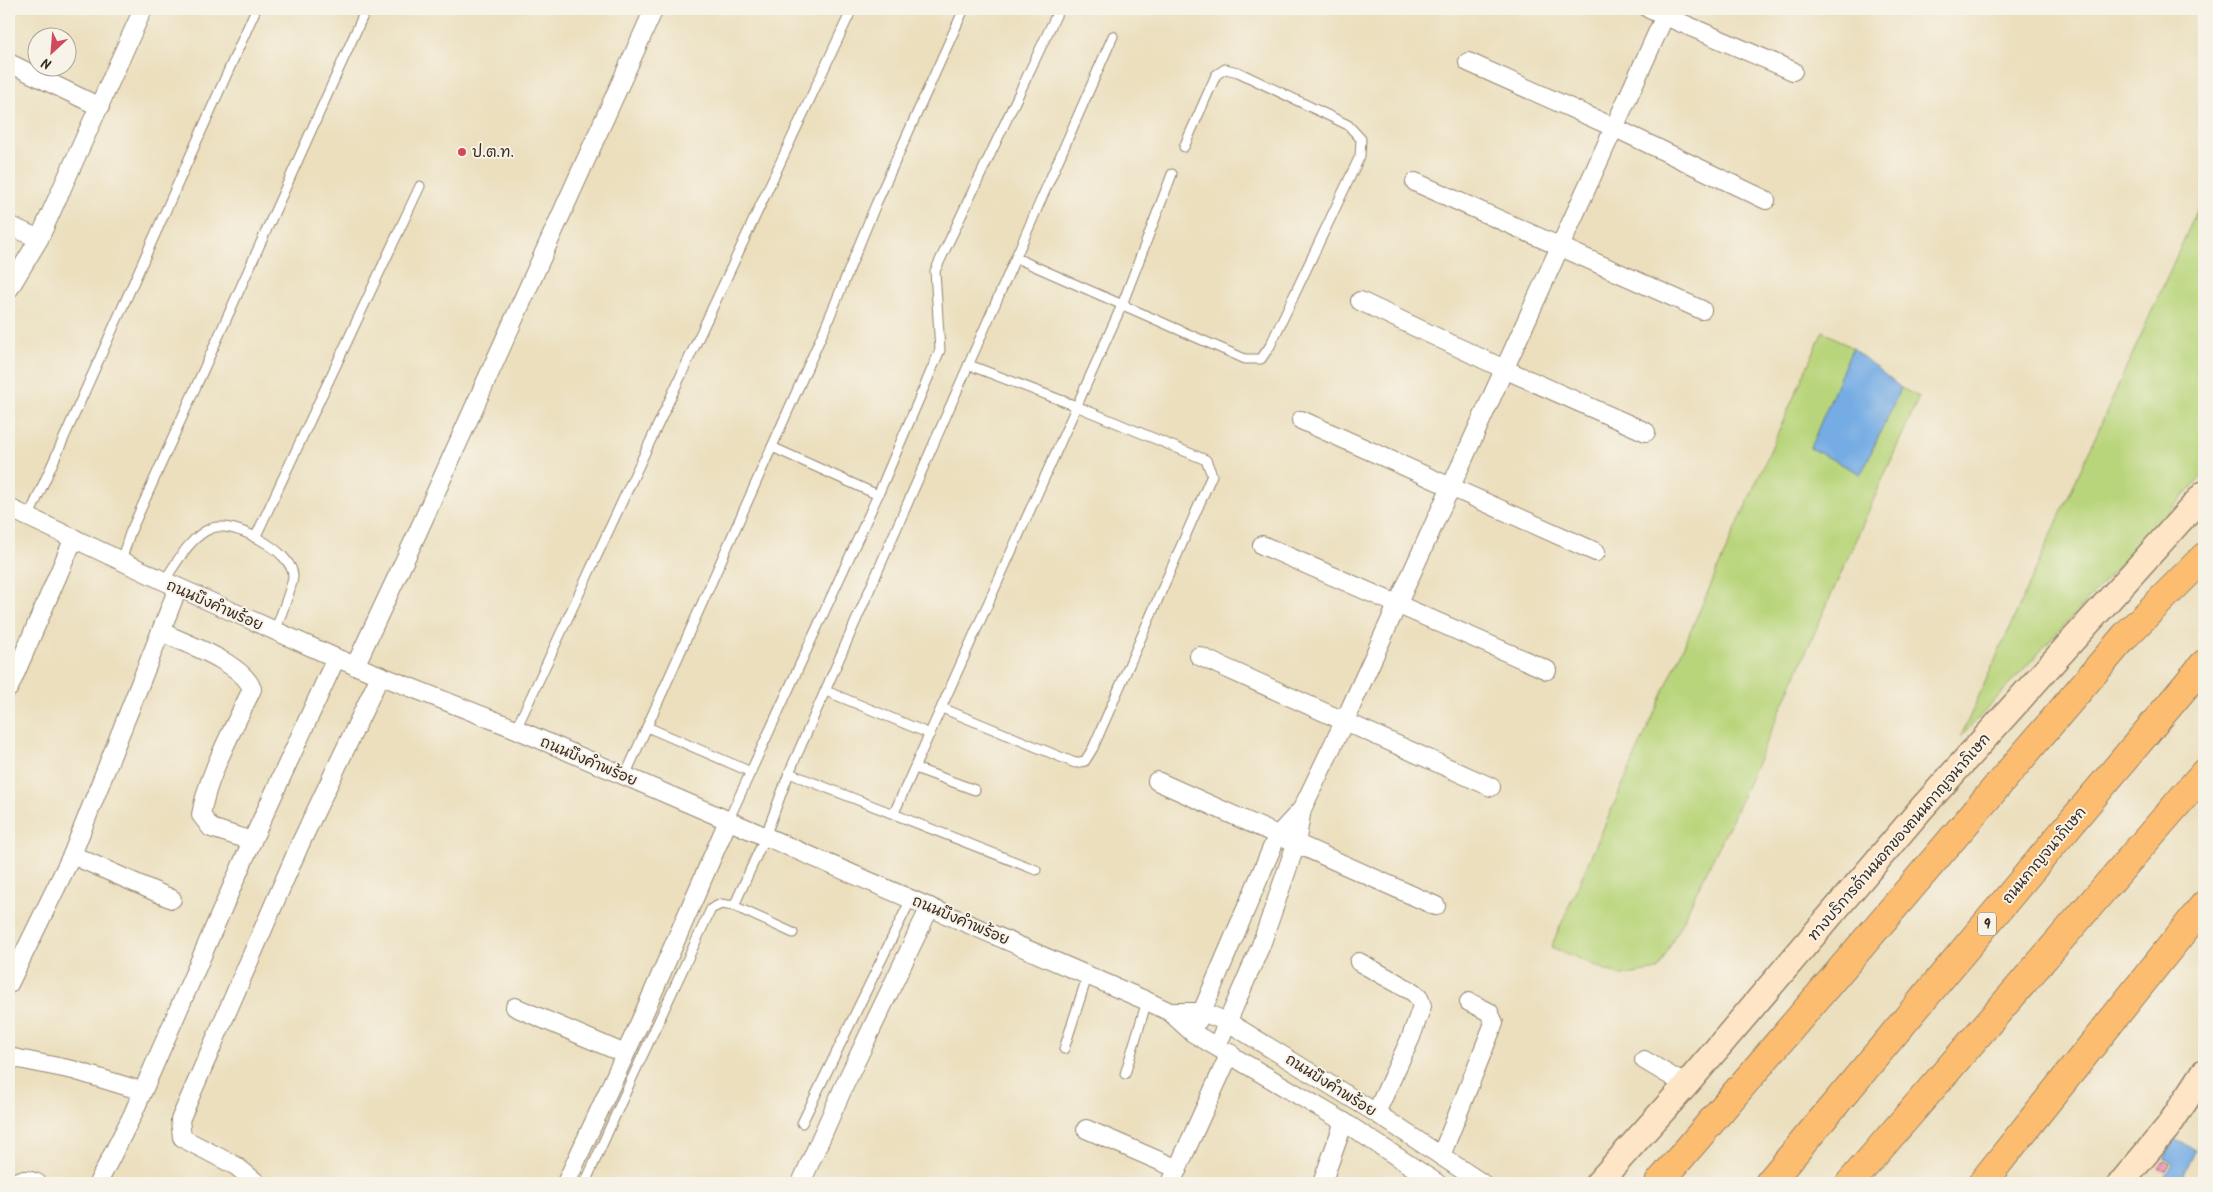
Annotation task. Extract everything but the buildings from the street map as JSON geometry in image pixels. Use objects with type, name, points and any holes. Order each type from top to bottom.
[{"type":"highway","points":[[1659,1183],[2126,635],[2204,558]]},
{"type":"highway","name":"ถนนกาญจนาภิเษก","points":[[1769,1183],[2204,664]]},
{"type":"highway","points":[[1850,1183],[2204,773]]},
{"type":"highway","points":[[1982,1183],[2204,905]]},
{"type":"main road","name":"ทางบริการด้านนอกของถนนกาญจนาภิเษก","points":[[1598,1183],[1686,1085],[1921,809],[2204,494]]},
{"type":"main road","points":[[2121,1183],[2168,1127],[2204,1072]]},
{"type":"street","points":[[9,289],[39,239],[144,9]]},
{"type":"street","points":[[355,666],[654,9]]},
{"type":"street","points":[[1086,1129],[1174,1176],[1223,1050],[1228,1022],[1261,945],[1296,844],[1302,809],[1398,604],[1613,127],[1663,10],[1793,71]]},
{"type":"street","points":[[1468,62],[1613,127],[1766,200]]},
{"type":"street","points":[[9,63],[100,107]]},
{"type":"street","points":[[1415,182],[1702,310]]},
{"type":"street","points":[[9,225],[39,239]]},
{"type":"street","points":[[1360,302],[1646,432]]},
{"type":"street","points":[[1301,420],[1596,552]]},
{"type":"street","name":"ถนนบึงคำพร้อย","points":[[9,508],[275,632],[355,666],[516,729],[1147,1001],[1170,1012],[1193,1033],[1344,1122],[1437,1183]]},
{"type":"street","points":[[9,688],[74,538]]},
{"type":"street","points":[[1262,545],[1547,670]]},
{"type":"street","points":[[9,984],[72,855],[161,632],[171,585]]},
{"type":"street","points":[[161,632],[227,664],[250,684],[252,689],[212,775],[204,797],[201,815],[211,828],[252,841]]},
{"type":"street","points":[[1199,656],[1491,787]]},
{"type":"street","points":[[98,1183],[132,1116],[252,841],[336,658]]},
{"type":"street","points":[[257,1183],[236,1166],[182,1137],[180,1120],[301,842],[380,676]]},
{"type":"street","points":[[1157,781],[1436,906]]},
{"type":"street","points":[[1193,1033],[1277,836],[1302,809]]},
{"type":"street","points":[[566,1183],[728,821]]},
{"type":"street","points":[[72,855],[172,899]]},
{"type":"street","points":[[801,1183],[845,1084],[930,907]]},
{"type":"street","points":[[1236,935],[1261,945]]},
{"type":"street","points":[[1359,962],[1413,992],[1419,998],[1422,1006],[1411,1037],[1376,1113]]},
{"type":"street","points":[[1441,1156],[1494,1023],[1489,1012],[1469,1002]]},
{"type":"street","points":[[515,1007],[625,1054]]},
{"type":"street","name":"ถนนบึงคำพร้อย","points":[[1170,1012],[1202,1012],[1228,1022],[1376,1113],[1482,1183]]},
{"type":"street","points":[[9,1056],[73,1070],[142,1091]]},
{"type":"street","points":[[1644,1060],[1686,1085]]},
{"type":"street","points":[[1322,1183],[1344,1122]]},
{"type":"street","points":[[14,1183],[17,1180],[28,1180],[37,1183]]},
{"type":"lane","points":[[29,516],[256,9]]},
{"type":"lane","points":[[121,561],[130,533],[366,9]]},
{"type":"lane","points":[[516,729],[852,9]]},
{"type":"lane","points":[[625,776],[825,328],[876,204],[964,9]]},
{"type":"lane","points":[[728,821],[878,495],[940,350],[935,271],[1059,9]]},
{"type":"lane","points":[[734,906],[765,837],[789,773],[1113,36]]},
{"type":"lane","points":[[1016,258],[1245,359],[1261,359],[1270,346],[1360,156],[1361,139],[1348,125],[1238,72],[1225,69],[1216,75],[1184,147]]},
{"type":"lane","points":[[894,813],[1122,305],[1172,174]]},
{"type":"lane","points":[[255,538],[420,186]]},
{"type":"lane","points":[[942,708],[1075,763],[1085,761],[1093,748],[1212,475],[1206,460],[1076,406],[969,365]]},
{"type":"lane","points":[[772,447],[878,495]]},
{"type":"lane","points":[[171,585],[198,537],[211,528],[224,525],[269,544],[286,558],[293,576],[275,632]]},
{"type":"lane","points":[[826,691],[930,734]]},
{"type":"lane","points":[[647,727],[751,772]]},
{"type":"lane","points":[[915,768],[975,790]]},
{"type":"lane","points":[[789,773],[1036,870]]},
{"type":"lane","points":[[802,1124],[911,899]]},
{"type":"lane","points":[[585,1183],[632,1076],[711,909],[720,904],[734,906],[793,933]]},
{"type":"lane","points":[[1064,1050],[1088,974]]},
{"type":"lane","points":[[1125,1074],[1147,1001]]},
{"type":"green space","points":[[2204,195],[2204,474],[1960,738]]},
{"type":"green space","points":[[1823,331],[1852,348],[1810,448],[1861,474],[1901,388],[1919,397],[1729,826],[1658,970],[1621,976],[1551,947]]},
{"type":"water","points":[[1852,348],[1901,388],[1861,474],[1810,448]]},
{"type":"water","points":[[2174,1139],[2196,1150],[2179,1183],[2161,1183],[2172,1163],[2164,1159]]},
{"type":"place","name":"ป.ต.ท.","points":[[462,152]]}]
